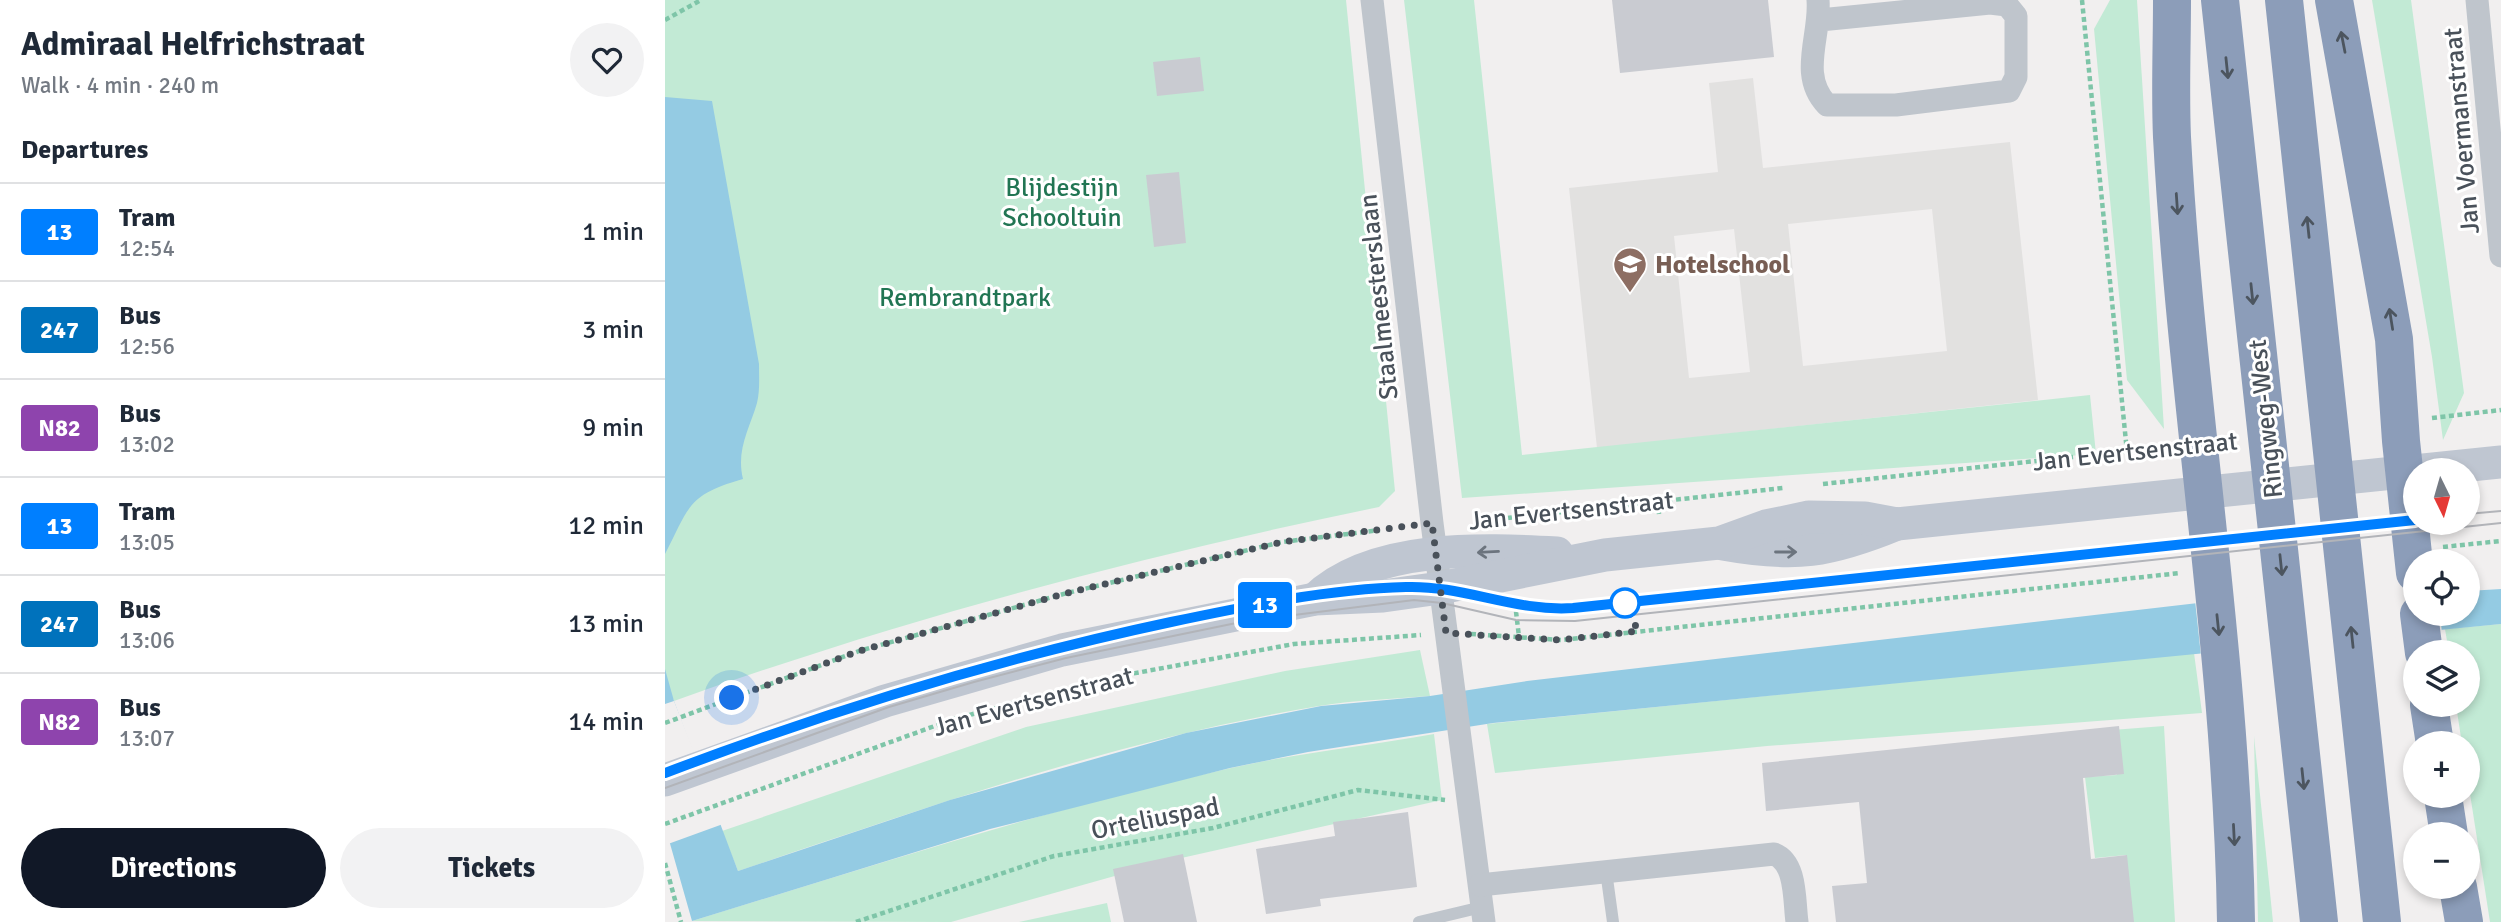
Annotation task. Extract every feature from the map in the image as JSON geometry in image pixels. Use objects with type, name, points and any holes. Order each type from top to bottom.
[{"type":"highway","points":[[2172,0],[2172,135],[2195,407],[2228,718],[2236,922]]},
{"type":"highway","name":"Ringweg-West","points":[[2220,0],[2319,922]]},
{"type":"highway","points":[[2284,0],[2382,922]]},
{"type":"highway","points":[[2334,0],[2390,311],[2398,387],[2422,549]]},
{"type":"highway","points":[[2460,899],[2463,922]]},
{"type":"street","name":"Staalmeesterslaan","points":[[1372,0],[1434,539],[1482,905]]},
{"type":"street","name":"Jan Voermanstraat","points":[[2477,0],[2501,256]]},
{"type":"street","points":[[1990,3],[2007,5],[2016,16],[2016,77],[2009,91],[1896,105],[1855,108],[1827,105],[1817,94],[1812,78],[1819,10],[1990,3]]},
{"type":"street","name":"Jan Evertsenstraat","points":[[665,780],[885,701],[1062,650],[1315,599],[1383,596],[1440,588],[1605,555],[1719,543],[1774,552],[1812,552],[1839,546],[1897,524],[2501,462]]},
{"type":"street","name":"Jan Evertsenstraat","points":[[1315,599],[1361,569],[1393,560],[1434,539],[1508,551],[1605,555]]},
{"type":"street","points":[[1482,905],[1607,871],[1765,853],[1782,857],[1791,878],[1797,922]]},
{"type":"lane","points":[[1607,871],[1613,922]]},
{"type":"lane","points":[[1419,922],[1482,905]]},
{"type":"path","points":[[665,20],[701,0]]},
{"type":"path","points":[[2082,0],[2127,452]]},
{"type":"path","points":[[2419,419],[2501,410]]},
{"type":"path","name":"Jan Evertsenstraat","points":[[1819,484],[2172,447]]},
{"type":"path","name":"Jan Evertsenstraat","points":[[1504,518],[1792,487]]},
{"type":"path","points":[[1658,502],[1659,514]]},
{"type":"path","name":"Jan Evertsenstraat","points":[[665,723],[859,651],[1067,593],[1282,542],[1434,539]]},
{"type":"path","points":[[2469,549],[2501,541]]},
{"type":"path","name":"Jan Evertsenstraat","points":[[665,824],[954,719],[1114,677],[1294,644],[1446,633],[1561,640],[2185,573]]},
{"type":"path","name":"Orteliuspad","points":[[856,922],[1054,856],[1213,828],[1358,790],[1402,793],[1438,801],[1466,792]]},
{"type":"path","points":[[665,863],[681,922]]},
{"type":"shaded area","name":"Hotelschool","points":[[1753,78],[1763,168],[2010,142],[2038,400],[1597,448],[1569,188],[1718,172],[1709,83]],"holes":[[[1932,209],[1947,351],[1803,366],[1788,224]],[[1734,229],[1750,372],[1689,378],[1674,236]]]},
{"type":"green space","name":"Rembrandtpark","points":[[665,0],[1346,0],[1395,491],[1379,507],[1111,568],[847,643],[674,701],[672,697],[665,700]]},
{"type":"green space","points":[[1404,0],[1474,0],[1522,455],[2090,395],[2096,454],[1462,498]]},
{"type":"green space","points":[[2110,0],[2137,0],[2164,429],[2127,380],[2094,29]]},
{"type":"green space","points":[[2372,0],[2411,0],[2464,393],[2443,440],[2432,357]]},
{"type":"green space","points":[[2501,624],[2501,922],[2490,922],[2480,858],[2480,822],[2474,822],[2472,808],[2480,808],[2480,731],[2460,731],[2458,717],[2480,717],[2480,640],[2447,640],[2445,629]]},
{"type":"green space","points":[[1420,650],[1430,696],[1319,706],[1171,737],[953,799],[738,871],[722,831],[1026,727],[1285,671]]},
{"type":"green space","points":[[2194,653],[2202,713],[1767,746],[1495,773],[1487,724]]},
{"type":"green space","points":[[2164,726],[2175,922],[2133,922],[2126,855],[2095,858],[2085,777],[2117,775],[2112,730]]},
{"type":"green space","points":[[1434,734],[1442,800],[1168,861],[951,922],[692,921],[960,839],[1095,801],[1256,763]]},
{"type":"green space","points":[[2254,736],[2273,922],[2258,922]]},
{"type":"green space","points":[[1107,903],[1111,922],[1019,922]]},
{"type":"water","points":[[665,97],[712,101],[759,364],[759,394],[742,449],[743,479],[711,491],[692,504],[665,554]]},
{"type":"water","points":[[2501,589],[2501,624],[1493,723],[1308,752],[1230,768],[990,829],[692,921],[665,826],[665,669],[674,701],[738,871],[950,800],[1186,733],[1321,706],[1430,696],[1527,681],[2198,603],[2403,611],[2403,626],[2480,626],[2480,590]]},
{"type":"pier","points":[[2403,591],[2403,626],[2441,626],[2442,633],[2201,656],[2195,600]]},
{"type":"pier","points":[[674,701],[723,824],[668,844],[665,836],[665,704]]},
{"type":"building","points":[[1612,0],[1768,0],[1774,57],[1620,73]]},
{"type":"building","points":[[1200,57],[1204,91],[1157,96],[1153,62]]},
{"type":"building","points":[[1179,172],[1186,243],[1154,247],[1146,175]]},
{"type":"building","points":[[2119,726],[2124,774],[2083,778],[2091,859],[2127,855],[2134,922],[1836,922],[1832,886],[1867,883],[1859,802],[1766,811],[1762,763]]},
{"type":"building","points":[[1408,812],[1417,887],[1320,899],[1321,906],[1266,914],[1256,849],[1335,836],[1333,822]]},
{"type":"building","points":[[1183,854],[1197,922],[1124,922],[1113,869]]},
{"type":"tram line","points":[[2480,513],[2501,511]]},
{"type":"tram line","points":[[665,773],[854,706],[981,668],[1111,635],[1261,604],[1319,595],[1377,588],[1427,587],[1530,606],[1572,608],[2403,521]]},
{"type":"tram line","name":"13","points":[[665,773],[878,697],[1062,645],[1230,610],[1369,589],[1440,588],[1544,610],[2403,521]]},
{"type":"tram line","points":[[665,788],[889,707],[974,682],[1066,658],[1246,621],[1414,600],[1442,603],[1516,620],[1575,621],[2501,523]]},
{"type":"place","name":"Hotelschool","points":[[1630,294]]},
{"type":"route","points":[[732,698],[859,651],[1067,593],[1282,542],[1432,523],[1446,633],[1561,640],[1638,631],[1625,603]]},
{"type":"park label","name":"Blijdestijn Schooltuin","points":[[1062,202]]}]
